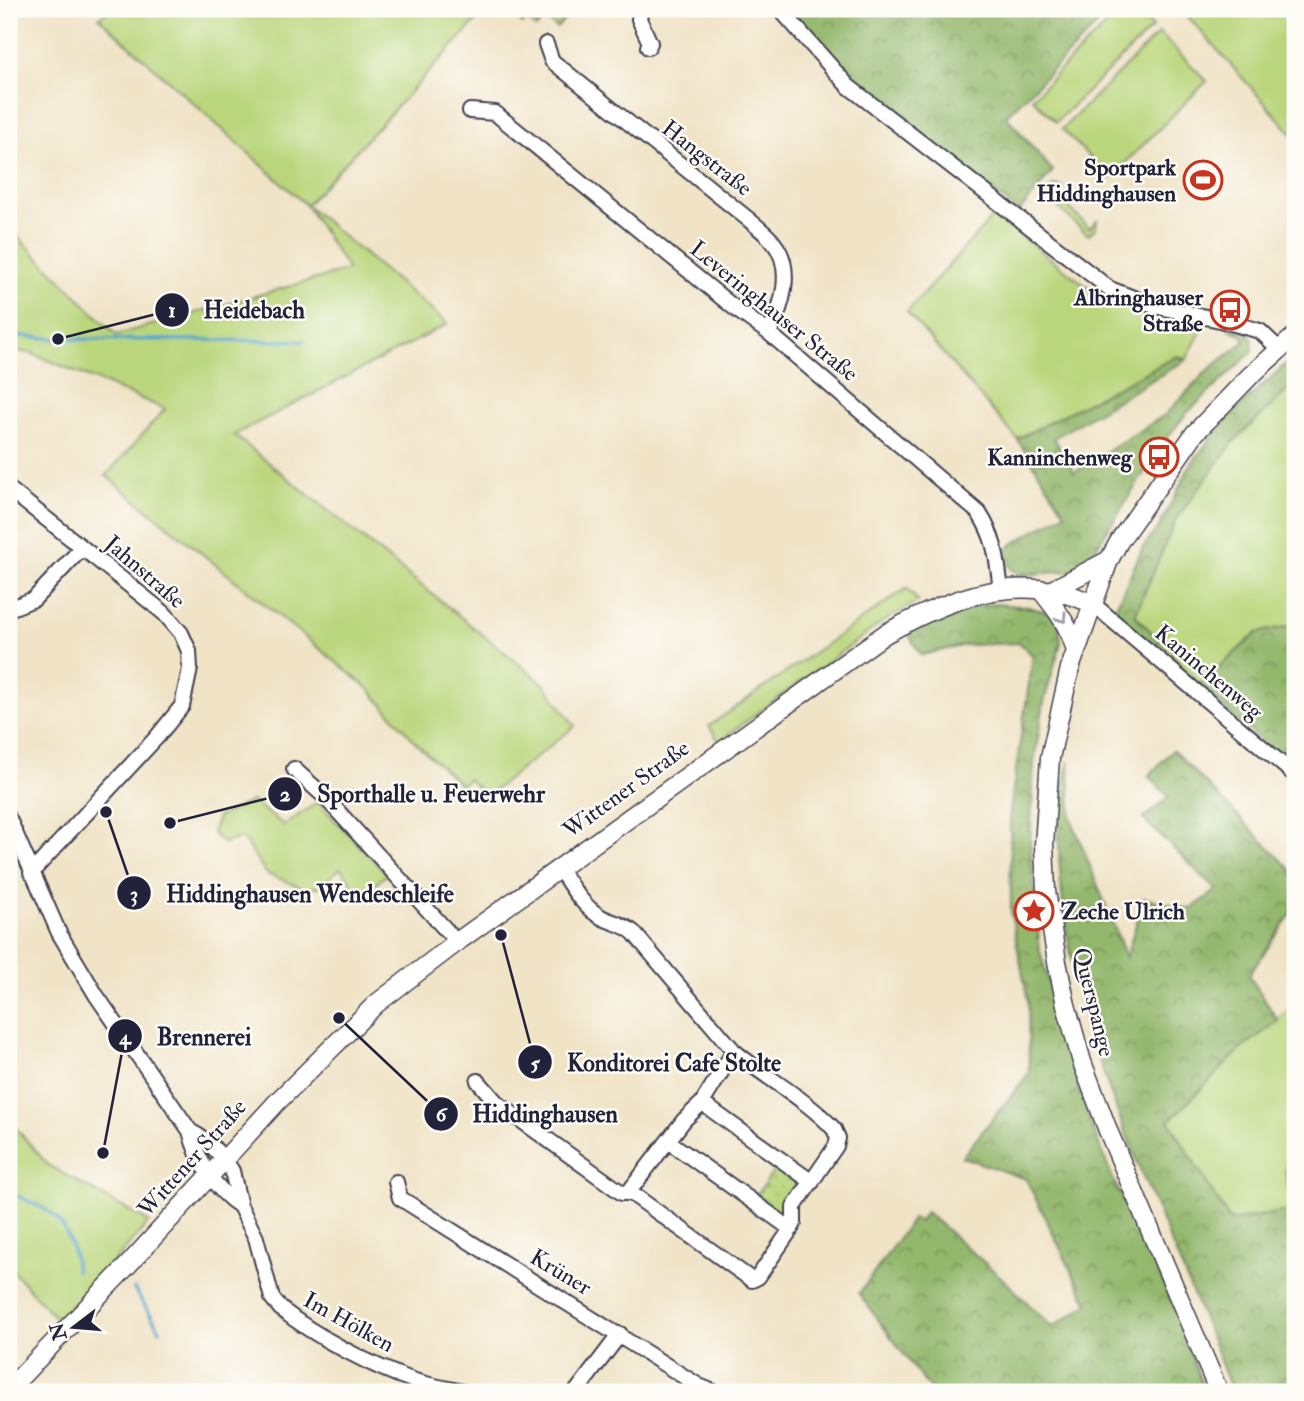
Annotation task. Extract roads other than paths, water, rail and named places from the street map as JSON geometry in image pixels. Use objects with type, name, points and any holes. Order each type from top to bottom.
[{"type":"main road","points":[[1093,604],[1109,560],[1129,525],[1195,433],[1295,335]]},
{"type":"main road","points":[[1076,651],[1065,619],[1046,590],[1109,560]]},
{"type":"main road","name":"Wittener Straße","points":[[9,1389],[128,1265],[278,1101],[376,1003],[559,868],[885,634],[946,603],[1001,590],[1046,590],[1093,604]]},
{"type":"main road","name":"Querspange","points":[[1093,604],[1076,651],[1050,758],[1044,845],[1046,891],[1057,962],[1082,1062],[1109,1133],[1219,1392]]},
{"type":"street","points":[[642,9],[639,19],[650,43],[648,47]]},
{"type":"street","points":[[780,9],[848,86],[1110,289],[1154,306],[1260,331],[1279,349]]},
{"type":"street","name":"Hangstraße","points":[[546,44],[552,61],[774,243],[781,257],[784,292],[779,313],[769,333]]},
{"type":"street","name":"Leveringhauser Straße","points":[[470,111],[495,113],[737,310],[769,333],[979,513],[993,539],[1001,590]]},
{"type":"street","name":"Jahnstraße","points":[[9,489],[164,613],[181,633],[189,651],[190,669],[182,706],[157,737],[31,873]]},
{"type":"street","points":[[9,609],[34,599],[82,548]]},
{"type":"street","name":"Kaninchenweg","points":[[1093,604],[1295,775]]},
{"type":"street","points":[[294,769],[323,795],[457,942]]},
{"type":"street","points":[[9,819],[60,933],[96,995],[190,1131],[207,1141],[225,1160]]},
{"type":"street","points":[[478,1081],[498,1103],[622,1193],[631,1194],[752,1280],[758,1277],[791,1229],[794,1223],[794,1207],[836,1146],[838,1138],[834,1129],[785,1088],[734,1051],[633,932],[589,908],[559,868]]},
{"type":"street","points":[[631,1194],[631,1189],[684,1120],[702,1102],[734,1051]]},
{"type":"street","points":[[702,1102],[812,1182]]},
{"type":"street","name":"Im Hölken","points":[[190,1131],[195,1150],[210,1175],[226,1197],[240,1206]]},
{"type":"street","points":[[668,1141],[791,1229]]},
{"type":"street","name":"Im Hölken","points":[[225,1160],[237,1187],[240,1206],[256,1238],[272,1298],[279,1308],[355,1356],[417,1382],[464,1392]]},
{"type":"street","name":"Krüner","points":[[396,1182],[400,1198],[699,1386],[714,1392]]},
{"type":"street","points":[[576,1392],[620,1334]]},
{"type":"waterway","points":[[9,335],[58,339],[304,341]]},
{"type":"waterway","points":[[9,1192],[40,1206],[61,1223],[68,1238],[76,1271]]},
{"type":"waterway","points":[[134,1289],[160,1330]]},
{"type":"place","name":"Sportpark Hiddinghausen","points":[[1203,180]]},
{"type":"place","name":"Albringhauser Straße","points":[[1230,310]]},
{"type":"place","name":"Heidebach","points":[[58,339]]},
{"type":"place","name":"Kanninchenweg","points":[[1159,457]]},
{"type":"place","name":"Hiddinghausen Wendeschleife","points":[[106,812]]},
{"type":"place","name":"Sporthalle u. Feuerwehr","points":[[170,823]]},
{"type":"place","name":"Zeche Ulrich","points":[[1034,911]]},
{"type":"place","name":"Konditorei Cafe Stolte","points":[[501,935]]},
{"type":"place","name":"Hiddinghausen","points":[[339,1018]]},
{"type":"place","name":"Brennerei","points":[[103,1153]]}]
